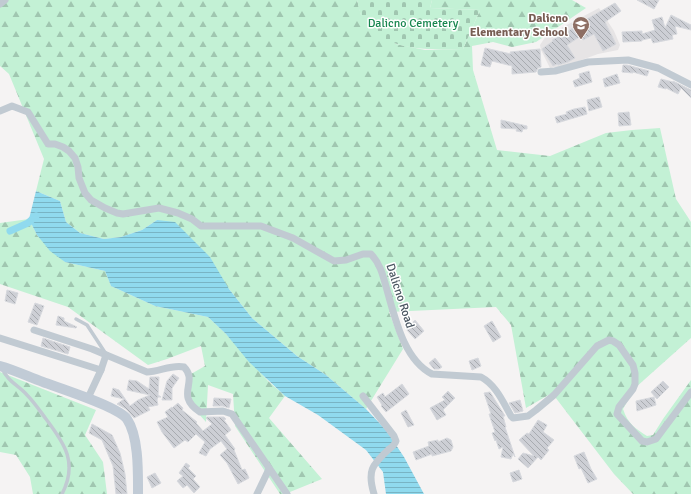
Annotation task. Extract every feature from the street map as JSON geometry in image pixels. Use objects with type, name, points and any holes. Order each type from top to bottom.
[{"type":"main road","points":[[0,366],[88,398],[124,416],[127,420],[136,446],[138,494]]},
{"type":"street","points":[[0,4],[5,0]]},
{"type":"street","points":[[541,72],[555,71],[588,62],[628,60],[658,68],[691,85]]},
{"type":"street","name":"Dalicno Road","points":[[0,111],[12,106],[28,112],[48,144],[55,144],[63,147],[75,158],[79,178],[85,193],[91,200],[105,208],[123,214],[159,208],[178,213],[192,219],[201,226],[261,226],[293,238],[334,261],[346,260],[363,254],[371,254],[377,261],[382,273],[396,325],[416,362],[432,374],[480,377],[486,380],[492,385],[513,418],[528,416],[536,410],[554,395],[597,346],[609,340],[619,345],[633,364],[635,373],[635,384],[633,389],[619,407],[617,414],[642,441],[647,442],[656,439],[691,392]]},
{"type":"street","points":[[34,330],[106,355],[146,372],[176,366],[184,367],[189,373],[190,379],[186,394],[190,404],[200,412],[223,411],[232,414],[287,494]]},
{"type":"street","points":[[0,338],[101,370]]},
{"type":"street","points":[[88,398],[106,355]]},
{"type":"street","points":[[363,396],[394,436],[396,441],[395,444],[376,461],[371,469],[370,477],[374,494]]},
{"type":"street","points":[[257,494],[270,469]]},
{"type":"lane","points":[[76,319],[87,325],[106,355]]},
{"type":"lane","points":[[0,366],[6,377],[27,394],[61,438],[69,460],[70,470],[68,481],[62,494]]},
{"type":"shaded area","name":"Dalicno Elementary School","points":[[599,8],[614,31],[620,45],[618,50],[598,54],[565,66],[550,68],[540,45],[546,36]]},
{"type":"green space","points":[[0,0],[357,0],[361,15],[396,44],[425,50],[463,49],[480,10],[430,8],[432,0],[572,0],[586,8],[536,42],[512,47],[493,42],[472,46],[473,70],[497,150],[550,156],[606,133],[660,128],[676,199],[691,222],[691,338],[635,388],[623,409],[627,418],[635,428],[647,436],[653,435],[691,380],[691,494],[633,494],[614,474],[552,393],[526,408],[511,325],[496,307],[389,312],[403,349],[366,409],[326,375],[297,356],[252,318],[229,289],[157,220],[142,230],[121,237],[104,239],[80,233],[66,222],[60,201],[36,191],[44,159],[9,74],[0,66]]},
{"type":"green space","name":"Dalicno Cemetery","points":[[357,0],[432,0],[430,8],[480,10],[463,49],[420,48],[392,42],[380,36],[369,27],[361,15]]},
{"type":"green space","points":[[29,219],[37,235],[65,262],[105,271],[111,286],[155,306],[208,317],[226,334],[268,381],[285,396],[269,418],[322,479],[285,494],[280,494],[235,426],[233,394],[208,385],[206,422],[187,401],[191,374],[205,366],[201,346],[148,365],[68,307],[0,284],[0,223]]},
{"type":"green space","points":[[0,372],[96,410],[85,435],[103,462],[107,494],[33,494],[30,477],[16,455],[0,452]]},
{"type":"water","points":[[36,191],[60,201],[66,222],[80,233],[104,239],[121,237],[142,230],[157,220],[175,222],[210,257],[229,289],[252,318],[297,356],[326,375],[366,409],[386,430],[404,457],[424,494],[386,494],[383,472],[366,450],[318,415],[285,396],[249,362],[226,334],[208,317],[155,306],[111,286],[105,271],[65,262],[50,251],[37,235],[29,219]]},
{"type":"building","points":[[637,0],[659,0],[654,9]]},
{"type":"building","points":[[615,3],[621,11],[605,22],[616,44],[603,51],[594,34],[583,40],[581,36],[567,45],[575,58],[568,62],[553,66],[542,49],[553,41],[552,40],[573,28],[576,32],[590,25],[587,19]]},
{"type":"building","points":[[671,15],[691,25],[691,30],[675,26],[677,34],[672,35],[673,39],[653,43],[651,38],[642,41],[623,42],[622,32],[642,31],[642,34],[655,30],[652,20],[662,17],[665,28]]},
{"type":"building","points":[[485,48],[511,54],[510,52],[540,49],[541,67],[538,68],[536,72],[512,74],[512,66],[492,61],[490,67],[481,65]]},
{"type":"building","points":[[623,65],[649,71],[647,76],[633,72],[622,72]]},
{"type":"building","points":[[589,71],[592,82],[575,87],[573,81],[580,78],[579,74]]},
{"type":"building","points":[[617,74],[620,83],[605,87],[603,79]]},
{"type":"building","points":[[661,79],[673,81],[691,90],[691,98],[681,88],[678,94],[666,88],[658,87]]},
{"type":"building","points":[[599,97],[602,107],[589,111],[587,100]]},
{"type":"building","points":[[585,107],[587,114],[557,123],[555,117],[567,114],[566,112],[574,109]]},
{"type":"building","points":[[629,112],[631,125],[619,126],[618,113]]},
{"type":"building","points":[[501,120],[527,126],[527,129],[523,129],[522,132],[516,131],[517,129],[501,128]]},
{"type":"building","points":[[7,290],[18,293],[15,304],[5,301]]},
{"type":"building","points":[[35,303],[44,306],[37,325],[28,322]]},
{"type":"building","points":[[58,316],[64,318],[64,321],[77,327],[56,325]]},
{"type":"building","points":[[415,320],[424,331],[415,339],[406,329]]},
{"type":"building","points":[[492,321],[501,337],[493,342],[484,326]]},
{"type":"building","points":[[43,338],[70,347],[68,354],[41,346]]},
{"type":"building","points":[[435,358],[442,367],[439,369],[434,369],[429,363]]},
{"type":"building","points":[[478,358],[481,366],[472,370],[469,361]]},
{"type":"building","points":[[173,374],[179,378],[172,388],[172,400],[162,400],[167,381]]},
{"type":"building","points":[[150,377],[159,377],[158,395],[161,397],[158,397],[158,405],[148,407],[150,410],[134,418],[126,409],[117,404],[124,399],[111,396],[113,388],[119,390],[130,406],[138,400],[150,395],[127,390],[129,380],[137,381],[149,389]]},
{"type":"building","points":[[663,381],[669,387],[657,399],[651,392]]},
{"type":"building","points":[[402,384],[409,394],[386,412],[381,406],[382,405],[377,397],[383,393],[385,397]]},
{"type":"building","points":[[448,391],[455,398],[443,410],[446,415],[437,420],[430,408],[445,400],[442,397]]},
{"type":"building","points":[[490,392],[505,416],[503,416],[505,427],[515,457],[513,454],[511,459],[501,457],[503,447],[499,449],[492,433],[495,432],[484,393]]},
{"type":"building","points":[[654,397],[656,405],[637,411],[636,401]]},
{"type":"building","points":[[214,398],[231,399],[229,408],[223,406],[213,406]]},
{"type":"building","points":[[520,400],[523,411],[515,413],[509,403]]},
{"type":"building","points":[[178,403],[183,408],[182,410],[197,422],[196,423],[203,431],[212,424],[206,418],[207,417],[224,417],[226,419],[224,420],[231,430],[225,435],[235,449],[234,450],[242,470],[245,469],[249,478],[238,484],[227,463],[220,455],[227,449],[221,441],[210,449],[206,456],[199,453],[205,442],[196,434],[188,442],[185,440],[174,448],[162,432],[157,422],[168,417],[165,412]]},
{"type":"building","points":[[406,410],[414,425],[408,427],[401,413]]},
{"type":"building","points":[[538,420],[547,425],[543,432],[554,440],[547,448],[549,450],[541,460],[538,457],[528,468],[518,459],[523,453],[534,456],[519,440],[527,433],[529,434]]},
{"type":"building","points":[[92,424],[112,435],[120,453],[125,474],[127,494],[116,494],[113,466],[102,440],[89,433]]},
{"type":"building","points":[[447,438],[451,440],[453,447],[451,451],[432,456],[432,454],[416,460],[413,452],[429,446],[428,442],[438,440],[438,442]]},
{"type":"building","points":[[584,452],[597,479],[588,483],[581,468],[579,469],[574,456]]},
{"type":"building","points":[[186,463],[190,466],[188,468],[196,476],[193,479],[200,487],[194,493],[187,485],[183,488],[177,481],[183,476],[179,473]]},
{"type":"building","points":[[519,470],[522,479],[513,482],[510,473]]},
{"type":"building","points":[[155,473],[161,483],[152,488],[147,477]]},
{"type":"waterway","points":[[10,231],[28,223],[36,216]]},
{"type":"place","name":"Dalicno Elementary School","points":[[581,40]]}]
